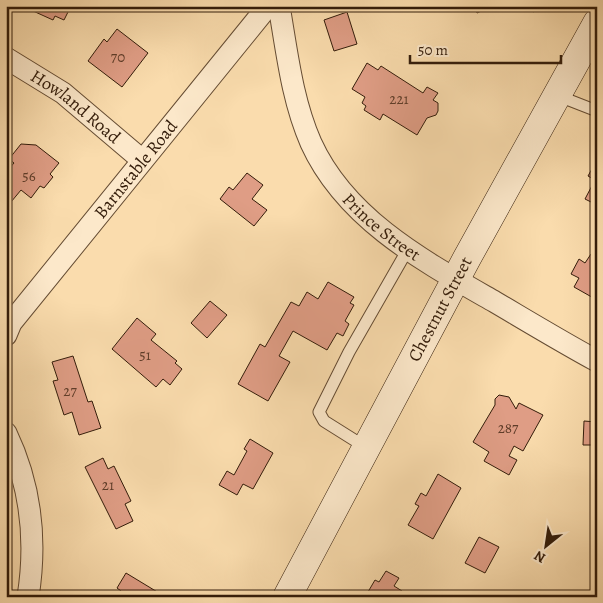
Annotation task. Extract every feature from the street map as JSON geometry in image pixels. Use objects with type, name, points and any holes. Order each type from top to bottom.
[{"type":"main road","name":"Chestnut Street","points":[[287,597],[456,280],[597,23]]},
{"type":"street","name":"Barnstable Road","points":[[8,328],[268,6]]},
{"type":"street","name":"Prince Street","points":[[279,6],[294,92],[312,143],[338,187],[365,217],[408,249],[456,280],[597,361]]},
{"type":"street","name":"Howland Road","points":[[6,58],[63,93],[142,160]]},
{"type":"street","points":[[6,433],[25,481],[31,515],[32,555],[28,597]]},
{"type":"lane","points":[[556,95],[597,111]]},
{"type":"lane","points":[[367,448],[324,421],[318,412],[349,352],[408,249]]},
{"type":"building","points":[[22,6],[71,6],[64,20],[55,16],[53,20]]},
{"type":"building","points":[[474,6],[492,6],[477,13]]},
{"type":"building","points":[[523,6],[537,6],[534,12]]},
{"type":"building","points":[[347,12],[357,44],[334,51],[324,20]]},
{"type":"building","points":[[117,29],[148,53],[122,87],[88,61],[104,39],[107,42]]},
{"type":"building","points":[[367,63],[378,70],[381,66],[423,93],[427,87],[438,93],[433,100],[438,103],[436,115],[427,118],[417,135],[383,114],[380,120],[364,110],[366,106],[362,103],[365,97],[352,89]]},
{"type":"building","points":[[21,144],[36,145],[59,163],[50,174],[53,177],[44,188],[40,186],[31,198],[21,190],[6,208],[6,172],[14,163],[9,159]]},
{"type":"building","points":[[597,160],[597,205],[585,199],[595,180],[588,176]]},
{"type":"building","points":[[247,173],[263,185],[252,199],[267,210],[254,226],[220,199],[229,187],[233,190]]},
{"type":"building","points":[[591,254],[597,257],[597,300],[574,287],[579,278],[571,274],[579,259],[585,263]]},
{"type":"building","points":[[328,282],[354,297],[350,303],[354,305],[345,321],[349,324],[343,336],[337,333],[327,350],[293,331],[279,356],[290,362],[268,401],[238,384],[260,344],[265,347],[291,302],[299,306],[307,292],[318,299]]},
{"type":"building","points":[[210,301],[227,315],[207,338],[191,323]]},
{"type":"building","points":[[137,318],[156,334],[151,340],[177,361],[175,363],[182,369],[170,385],[163,379],[156,387],[112,349]]},
{"type":"building","points":[[73,356],[88,402],[92,401],[101,428],[79,435],[72,412],[64,415],[53,381],[58,380],[52,362]]},
{"type":"building","points":[[499,395],[509,397],[516,409],[519,403],[543,415],[523,451],[514,446],[509,456],[517,460],[509,475],[484,461],[489,452],[473,442],[495,405],[495,399]]},
{"type":"building","points":[[584,421],[597,422],[597,445],[583,445]]},
{"type":"building","points":[[250,439],[273,453],[253,489],[243,484],[237,495],[219,485],[227,471],[234,475],[247,451],[244,449]]},
{"type":"building","points":[[103,458],[108,469],[114,466],[131,501],[125,504],[133,521],[116,529],[85,467]]},
{"type":"building","points":[[438,474],[461,488],[433,539],[408,525],[419,506],[415,504],[421,493],[426,496]]},
{"type":"building","points":[[479,537],[499,547],[485,573],[465,563]]},
{"type":"building","points":[[386,571],[399,578],[394,586],[402,591],[399,595],[402,597],[365,597],[375,580],[379,582]]},
{"type":"building","points":[[126,573],[159,593],[157,597],[118,597],[121,591],[117,588]]}]
